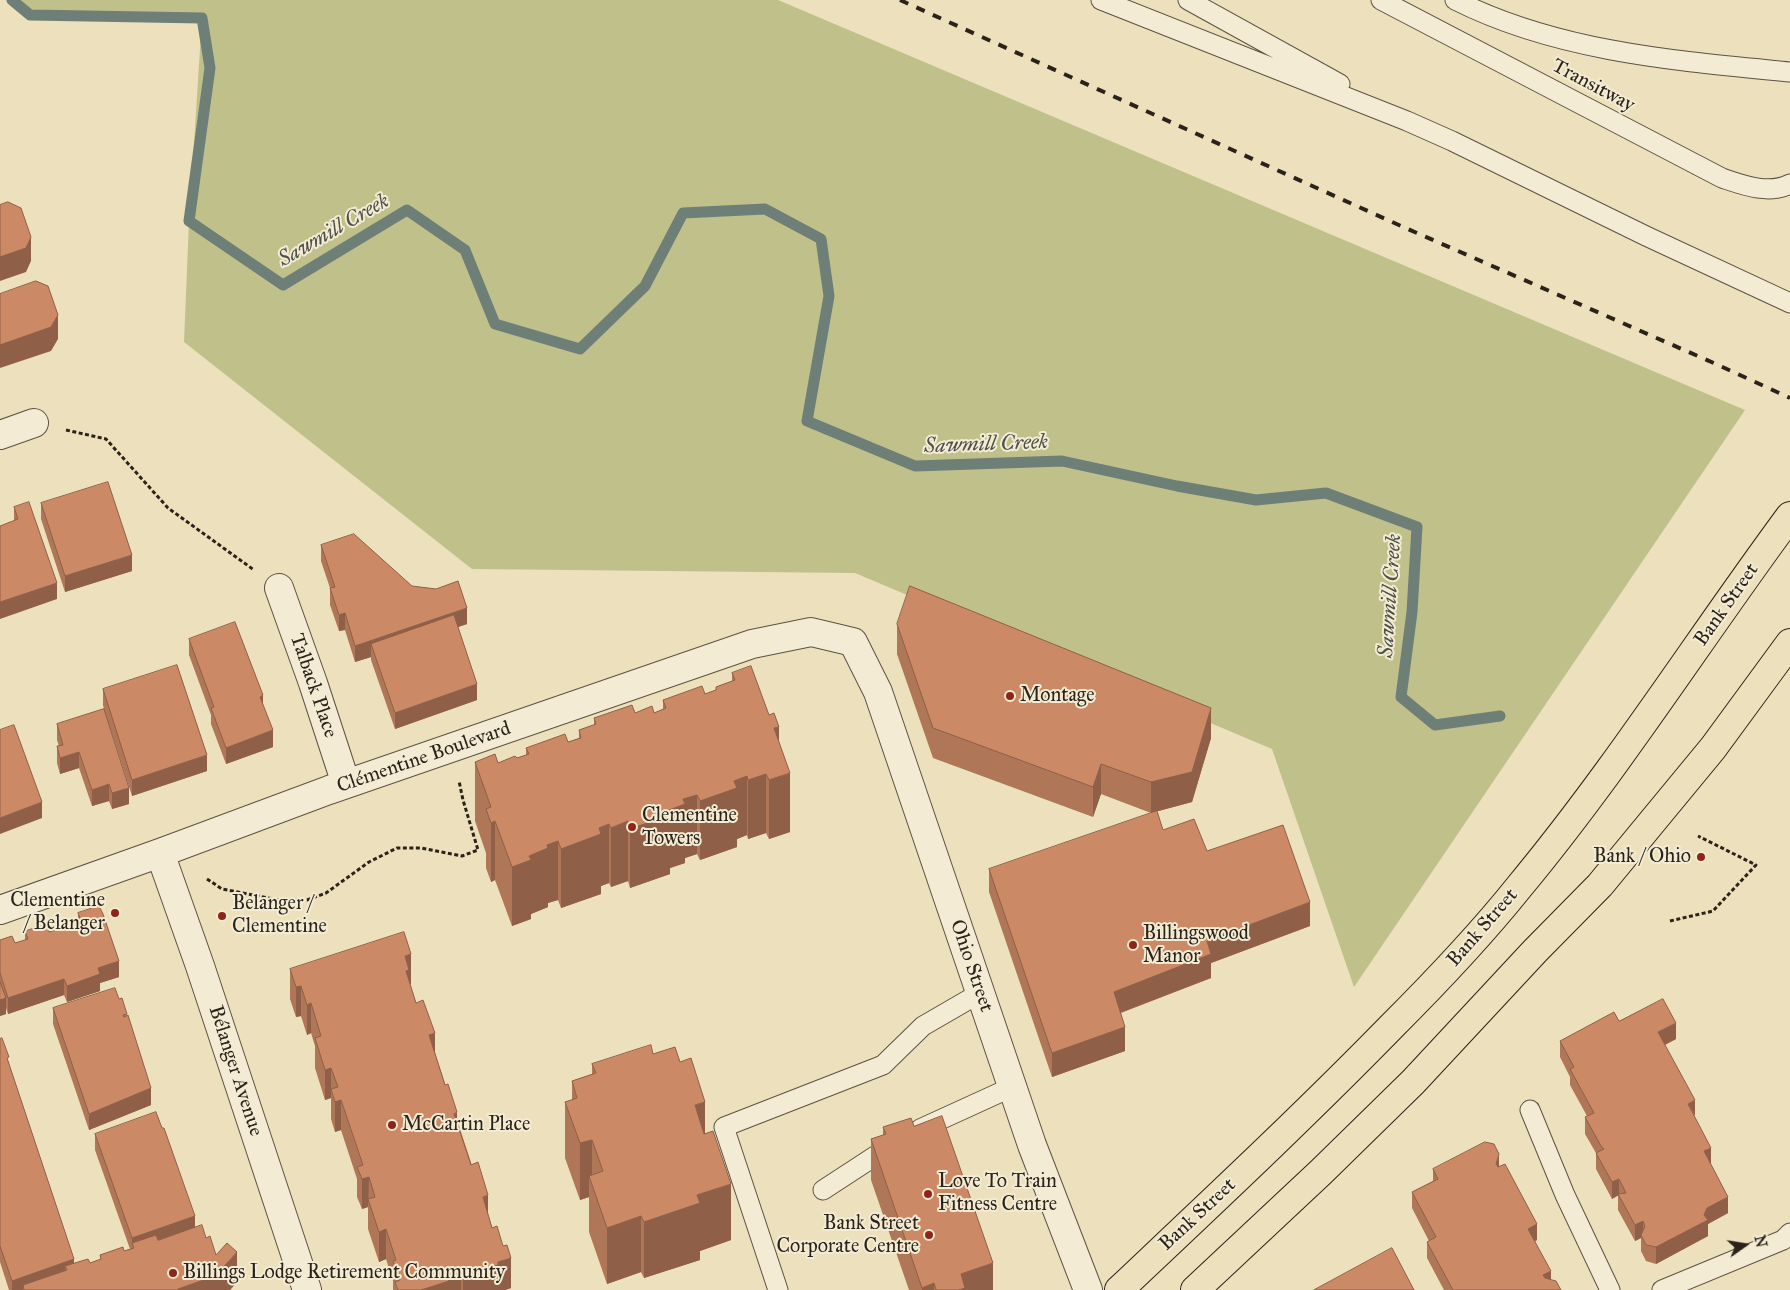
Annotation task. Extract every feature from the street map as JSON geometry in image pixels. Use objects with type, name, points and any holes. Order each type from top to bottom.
[{"type":"main road","name":"Bank Street","points":[[1119,1290],[1347,1073],[1441,976],[1518,889],[1625,749],[1790,516]]},
{"type":"main road","points":[[1195,1290],[1413,1082],[1535,951],[1600,885],[1713,748],[1790,643]]},
{"type":"street","points":[[0,435],[34,423]]},
{"type":"street","name":"Talback Place","points":[[279,588],[346,784]]},
{"type":"street","name":"Clémentine Boulevard","points":[[0,910],[346,784],[752,644],[811,632],[853,642]]},
{"type":"street","name":"Ohio Street","points":[[853,642],[878,692],[1032,1145],[1088,1290]]},
{"type":"street","name":"Bélanger Avenue","points":[[160,853],[200,966],[308,1290]]},
{"type":"lane","points":[[1101,0],[1452,141],[1646,236],[1790,303]]},
{"type":"lane","points":[[1188,0],[1407,122]]},
{"type":"lane","name":"Transitway","points":[[1382,0],[1722,178],[1747,187],[1770,189],[1790,184]]},
{"type":"lane","name":"Transitway","points":[[1455,0],[1502,20],[1561,39],[1617,52],[1676,61],[1790,72]]},
{"type":"lane","points":[[778,1290],[724,1126],[883,1065],[923,1026],[980,993]]},
{"type":"lane","points":[[823,1190],[908,1134],[1012,1087]]},
{"type":"lane","points":[[1530,1110],[1565,1195],[1610,1290]]},
{"type":"lane","points":[[1662,1290],[1783,1240],[1790,1233]]},
{"type":"path","points":[[34,423],[106,439],[168,508],[279,588]]},
{"type":"path","points":[[207,879],[222,888],[279,900],[307,900],[326,893],[369,862],[397,848],[421,848],[462,856],[478,850],[450,749]]},
{"type":"path","points":[[1670,921],[1713,911],[1756,865],[1698,836]]},
{"type":"green space","points":[[12,0],[778,0],[1745,410],[1354,987],[1272,749],[855,573],[472,569],[184,342],[189,221],[202,18],[30,15]]},
{"type":"building","points":[[8,202],[21,208],[31,237],[26,248],[0,257],[0,205]]},
{"type":"building","points":[[36,281],[48,286],[58,315],[51,327],[0,345],[0,294]]},
{"type":"building","points":[[108,482],[132,555],[65,576],[41,503]]},
{"type":"building","points":[[29,502],[57,583],[0,602],[0,526],[18,519],[14,507]]},
{"type":"building","points":[[354,534],[412,586],[436,589],[458,581],[467,608],[355,646],[345,613],[339,615],[330,588],[335,587],[321,545]]},
{"type":"building","name":"Montage","points":[[910,586],[1211,708],[1192,772],[1151,782],[1101,764],[1093,787],[933,728],[897,624]]},
{"type":"building","points":[[454,615],[477,684],[395,713],[371,644]]},
{"type":"building","points":[[235,622],[263,695],[260,697],[273,730],[226,748],[211,708],[214,707],[189,639]]},
{"type":"building","points":[[177,665],[207,755],[132,780],[103,689]]},
{"type":"building","points":[[751,666],[769,715],[774,713],[779,727],[774,728],[790,773],[769,780],[766,774],[748,780],[747,776],[734,781],[737,788],[700,801],[697,795],[683,799],[685,804],[669,810],[670,815],[630,829],[628,821],[611,828],[609,824],[599,828],[601,834],[561,849],[558,841],[547,845],[548,848],[529,856],[531,860],[512,867],[495,821],[491,823],[486,809],[491,807],[475,762],[495,754],[498,763],[515,756],[517,758],[529,754],[526,748],[565,734],[568,742],[581,738],[579,730],[596,724],[594,718],[632,705],[635,713],[652,706],[654,713],[666,708],[663,700],[702,686],[705,694],[716,690],[716,687],[735,680],[732,673]]},
{"type":"building","points":[[104,709],[129,788],[112,793],[109,784],[92,790],[79,752],[60,758],[57,746],[63,745],[57,724]]},
{"type":"building","points":[[14,725],[42,802],[0,818],[0,730]]},
{"type":"building","name":"Billingswood Manor","points":[[1157,811],[1163,830],[1194,819],[1207,851],[1283,825],[1310,902],[1207,941],[1211,954],[1114,992],[1125,1027],[1052,1053],[989,869]]},
{"type":"building","points":[[99,906],[119,961],[98,968],[100,974],[67,986],[64,979],[8,998],[0,973],[0,940],[12,936],[15,943],[28,939],[25,931],[47,924],[49,932],[81,921],[78,913]]},
{"type":"building","name":"McCartin Place","points":[[404,932],[411,954],[405,956],[409,970],[406,971],[416,1003],[423,1000],[435,1033],[429,1035],[445,1085],[448,1084],[457,1112],[454,1114],[471,1165],[478,1162],[488,1195],[483,1197],[492,1228],[497,1226],[503,1246],[507,1245],[511,1258],[498,1262],[498,1265],[463,1276],[461,1272],[447,1276],[449,1281],[421,1290],[398,1290],[395,1282],[400,1280],[393,1261],[396,1260],[386,1229],[379,1232],[368,1199],[375,1197],[369,1177],[362,1179],[357,1167],[363,1165],[341,1100],[335,1102],[331,1089],[338,1087],[331,1068],[325,1070],[315,1038],[321,1036],[311,1003],[307,1005],[301,986],[296,987],[290,969]]},
{"type":"building","points":[[0,982],[6,998],[0,1000]]},
{"type":"building","points":[[115,988],[119,999],[122,998],[127,1014],[123,1015],[124,1017],[128,1015],[151,1088],[89,1114],[53,1008]]},
{"type":"building","points":[[1663,999],[1676,1023],[1658,1032],[1695,1100],[1688,1104],[1711,1148],[1704,1151],[1728,1197],[1707,1208],[1704,1215],[1708,1220],[1656,1247],[1646,1245],[1641,1235],[1645,1226],[1643,1221],[1635,1225],[1618,1194],[1626,1193],[1619,1179],[1612,1182],[1596,1153],[1604,1149],[1585,1117],[1594,1113],[1570,1069],[1574,1067],[1560,1041],[1614,1012],[1619,1021]]},
{"type":"building","points":[[2,1038],[74,1259],[12,1281],[0,1246],[0,1039]]},
{"type":"building","points":[[651,1045],[653,1054],[675,1047],[680,1062],[691,1058],[705,1102],[695,1105],[704,1134],[713,1131],[731,1184],[697,1195],[700,1203],[644,1222],[641,1216],[607,1228],[589,1176],[603,1171],[592,1140],[580,1143],[565,1102],[577,1098],[572,1081],[596,1073],[592,1064]]},
{"type":"building","points":[[156,1112],[162,1128],[164,1128],[195,1216],[132,1238],[95,1134]]},
{"type":"building","name":"Bank Street Corporate Centre","points":[[942,1116],[993,1263],[961,1274],[965,1288],[959,1290],[936,1290],[934,1283],[922,1288],[871,1139],[886,1134],[883,1127],[911,1118],[914,1126]]},
{"type":"building","points":[[1485,1142],[1494,1144],[1499,1154],[1496,1164],[1498,1167],[1505,1164],[1537,1224],[1528,1229],[1551,1271],[1543,1275],[1545,1278],[1556,1281],[1561,1290],[1453,1290],[1427,1242],[1436,1237],[1412,1192],[1438,1179],[1433,1169]]},
{"type":"building","points":[[202,1225],[206,1238],[210,1236],[216,1255],[227,1243],[237,1252],[218,1275],[178,1290],[24,1290],[23,1285],[67,1270],[65,1266],[88,1259],[90,1263],[101,1259],[100,1255],[123,1247],[124,1251],[134,1248],[132,1243],[156,1235],[158,1240]]},
{"type":"building","points":[[1392,1248],[1414,1290],[1314,1290]]},
{"type":"waterway","name":"Sawmill Creek","points":[[12,0],[30,15],[202,18],[210,68],[189,221],[283,285],[407,210],[465,250],[495,324],[580,349],[645,286],[683,213],[765,209],[821,239],[829,296],[807,421],[915,466],[1062,461],[1177,486],[1256,500],[1326,493],[1417,527],[1412,612],[1401,697],[1435,725],[1500,716]]},
{"type":"railway","points":[[900,0],[1401,226],[1790,398]]},
{"type":"place","name":"Montage","points":[[1010,696]]},
{"type":"place","name":"Clementine Towers","points":[[632,827]]},
{"type":"place","name":"Bank / Ohio","points":[[1701,857]]},
{"type":"place","name":"Clementine / Belanger","points":[[115,913]]},
{"type":"place","name":"Belanger / Clementine","points":[[222,916]]},
{"type":"place","name":"Billingswood Manor","points":[[1133,945]]},
{"type":"place","name":"McCartin Place","points":[[392,1125]]},
{"type":"place","name":"Love To Train Fitness Centre","points":[[928,1194]]},
{"type":"place","name":"Bank Street Corporate Centre","points":[[929,1235]]},
{"type":"place","name":"Billings Lodge Retirement Community","points":[[173,1273]]}]
